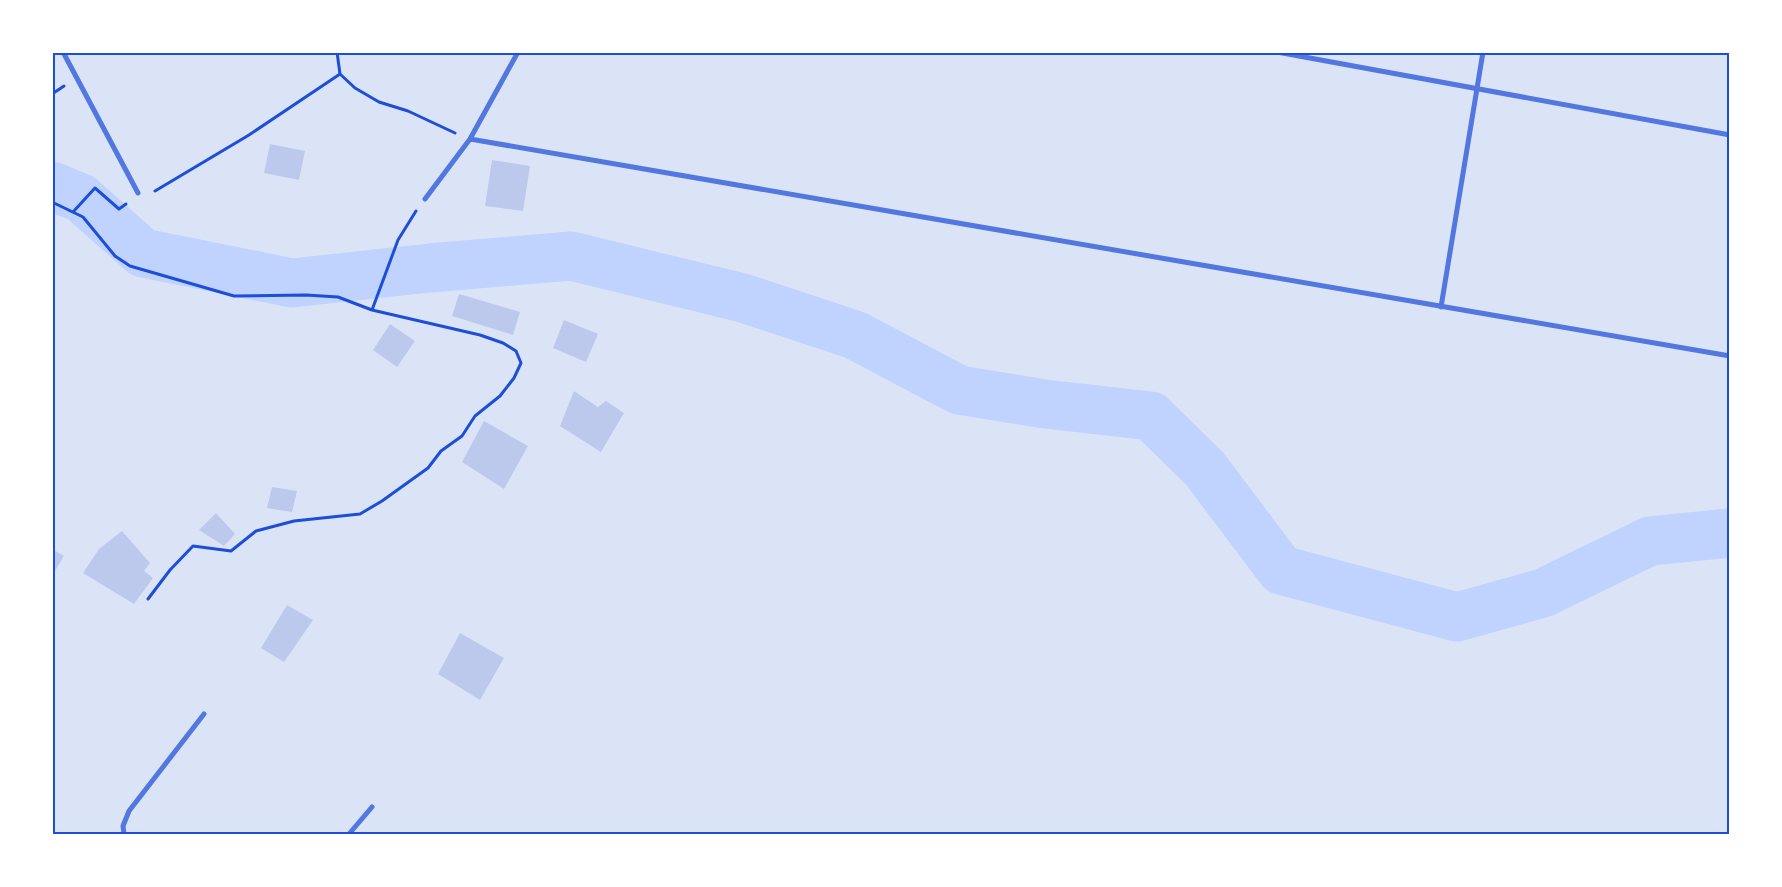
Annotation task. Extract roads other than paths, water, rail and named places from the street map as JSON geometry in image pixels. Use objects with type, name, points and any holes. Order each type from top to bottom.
[{"type":"street","points":[[63,52],[138,193]]},
{"type":"street","points":[[425,198],[470,139],[518,52]]},
{"type":"street","points":[[1277,52],[1730,135]]},
{"type":"street","points":[[1441,307],[1484,52]]},
{"type":"street","points":[[470,139],[1730,356]]},
{"type":"street","points":[[124,834],[123,826],[129,811],[204,714]]},
{"type":"street","points":[[349,834],[372,807]]},
{"type":"waterway","points":[[52,186],[81,198],[143,253],[292,283],[430,268],[571,256],[743,298],[855,335],[959,390],[1045,404],[1151,416],[1205,469],[1281,570],[1457,617],[1543,593],[1650,541],[1730,533]]}]
